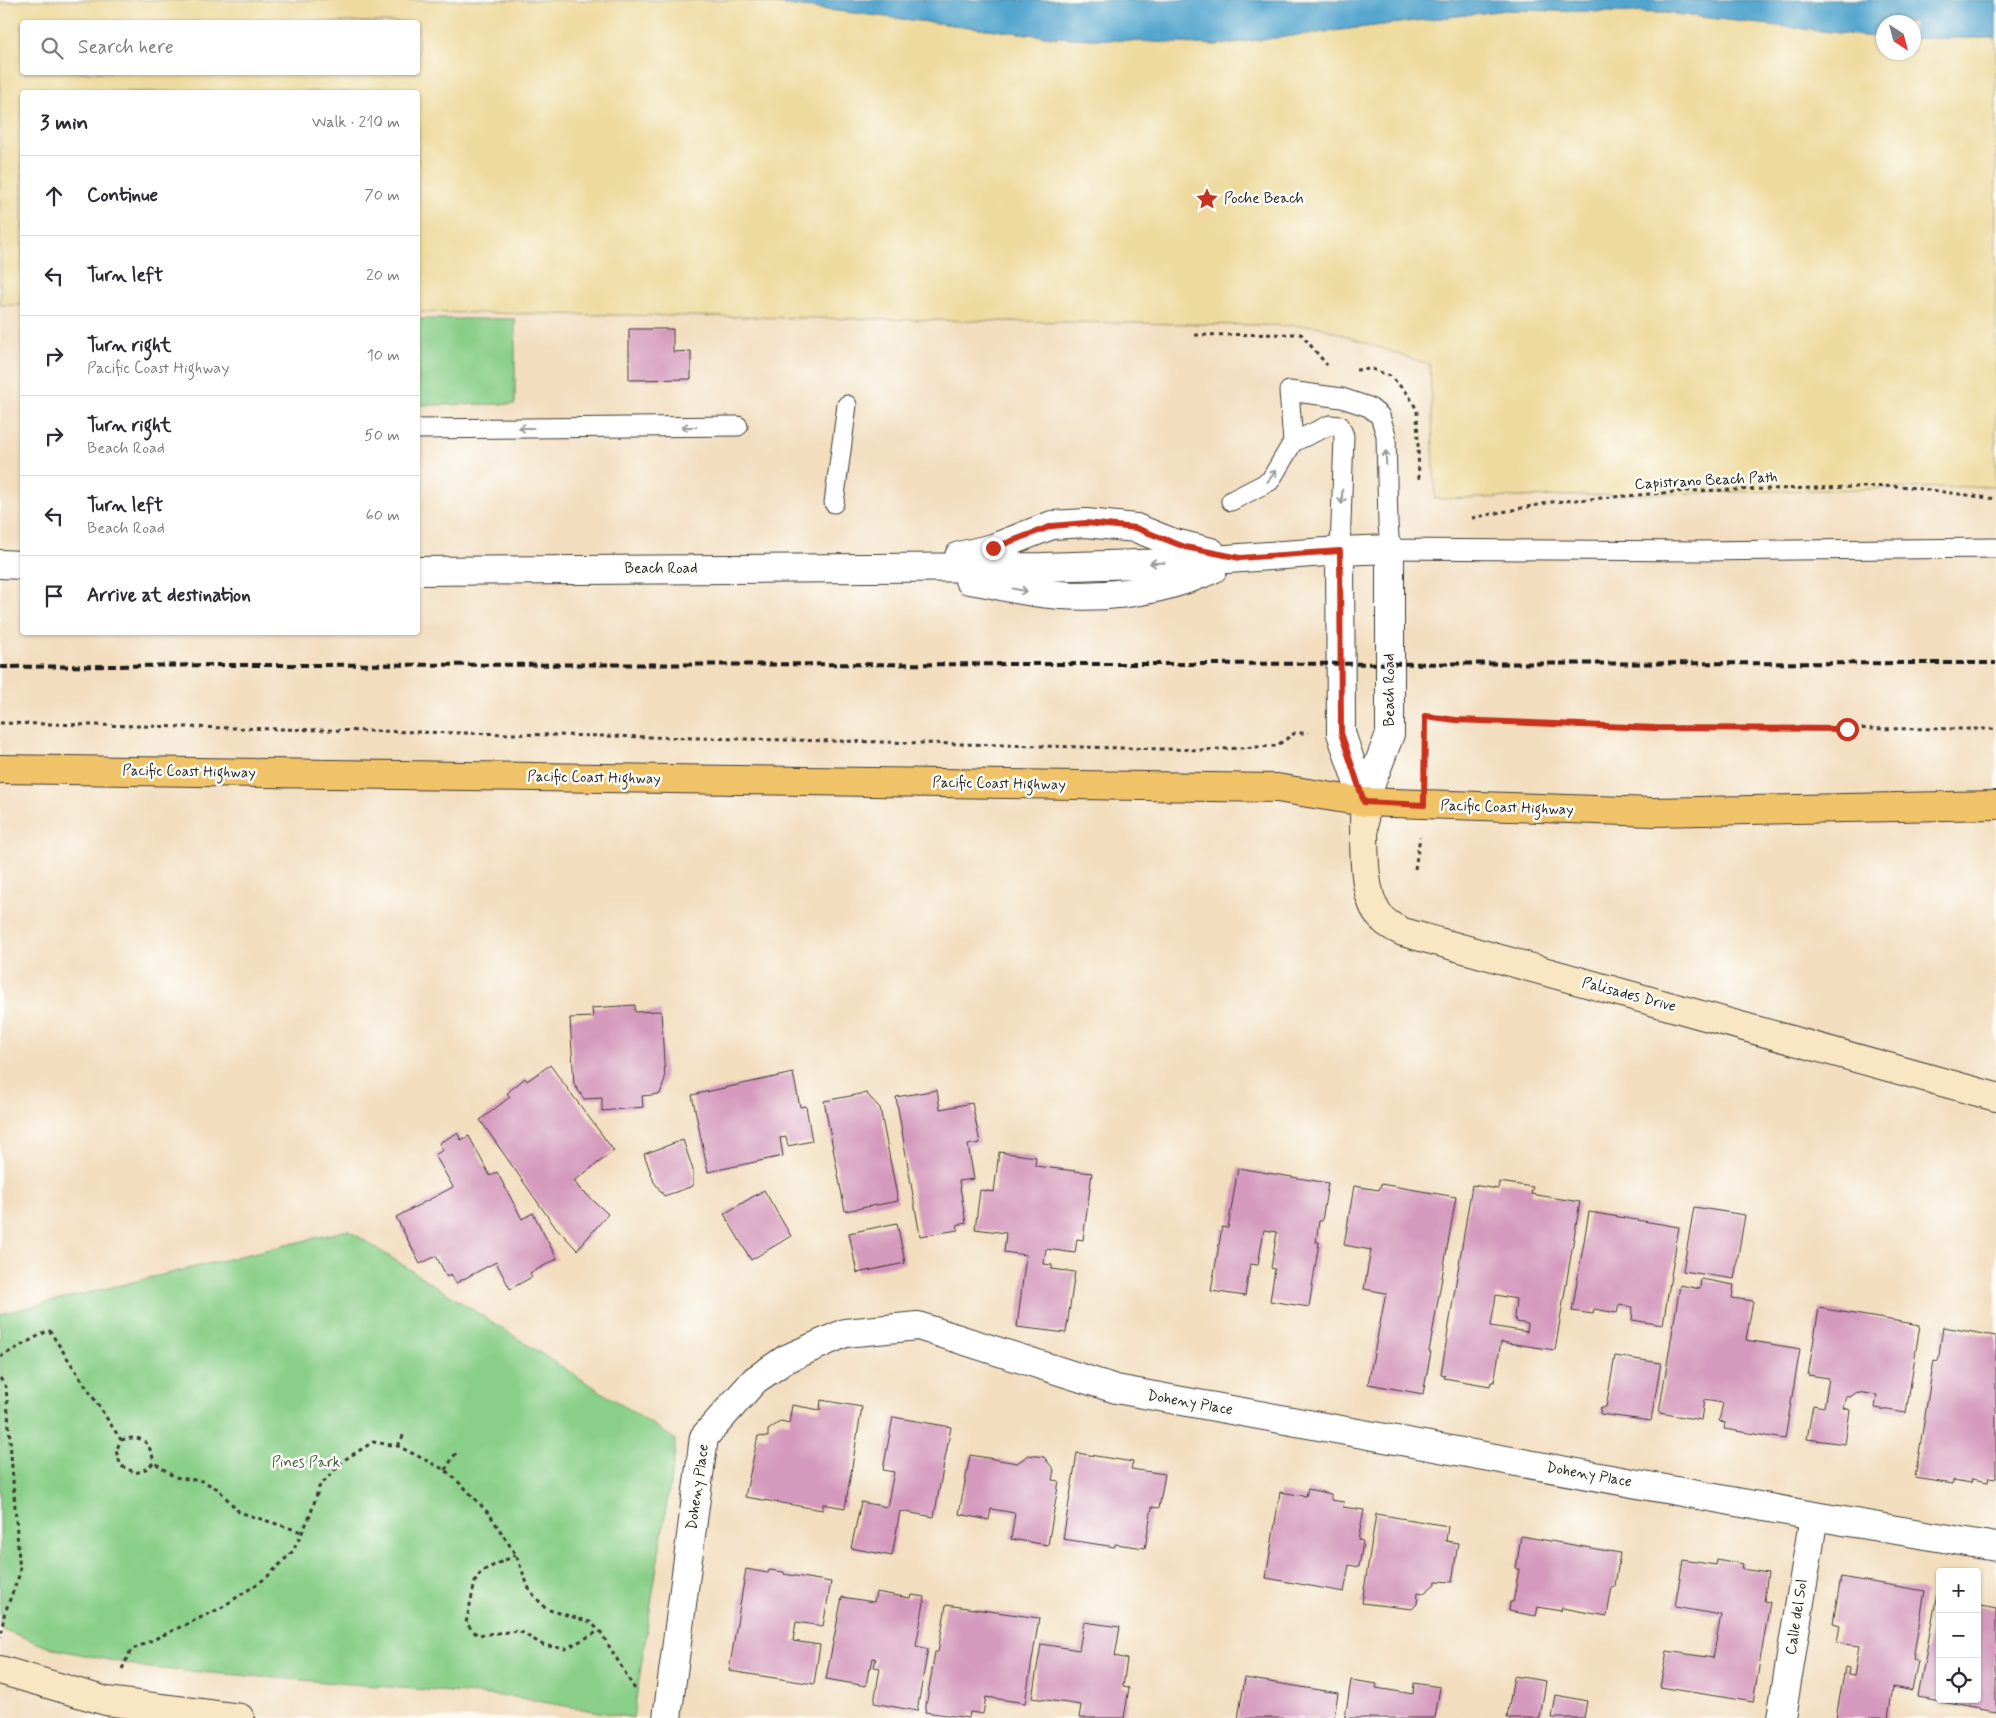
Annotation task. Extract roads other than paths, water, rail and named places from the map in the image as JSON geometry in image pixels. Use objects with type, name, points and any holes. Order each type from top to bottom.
[{"type":"main road","name":"Pacific Coast Highway","points":[[0,769],[1277,788],[1364,802],[1653,812],[1996,804]]},
{"type":"main road","name":"Palisades Drive","points":[[1364,802],[1366,880],[1370,899],[1378,915],[1389,925],[1403,932],[1996,1097]]},
{"type":"main road","points":[[0,1670],[106,1701],[240,1718]]},
{"type":"street","name":"Beach Road","points":[[904,568],[993,548],[1052,526],[1086,523],[1136,528],[1185,547],[1240,558]]},
{"type":"street","name":"Beach Road","points":[[420,571],[1042,567],[1171,563],[1390,549],[1390,734],[1364,802]]},
{"type":"street","points":[[1340,551],[1341,733],[1364,802]]},
{"type":"street","points":[[0,564],[20,565]]},
{"type":"street","name":"Doheny Place","points":[[667,1718],[704,1437],[755,1380],[786,1359],[845,1333],[918,1326],[1116,1389],[1814,1516],[1996,1547]]},
{"type":"street","name":"Calle del Sol","points":[[1780,1718],[1814,1516]]},
{"type":"lane","points":[[1293,442],[1289,391],[1342,398],[1369,407],[1380,416],[1386,435],[1390,549],[1699,551],[1996,548]]},
{"type":"lane","points":[[834,503],[847,405]]},
{"type":"lane","points":[[1231,501],[1270,481],[1293,442],[1330,425],[1340,426],[1344,436],[1340,551]]},
{"type":"lane","points":[[420,429],[738,426]]},
{"type":"water","points":[[745,0],[1996,0],[1996,38],[1921,38],[1921,15],[1876,15],[1876,37],[1666,13],[1506,10],[1217,45],[1053,37]]},
{"type":"railway","points":[[0,667],[225,665],[1996,663]]},
{"type":"place","name":"Poche Beach","points":[[1207,199]]},
{"type":"park label","name":"Pines Park","points":[[306,1463]]}]
